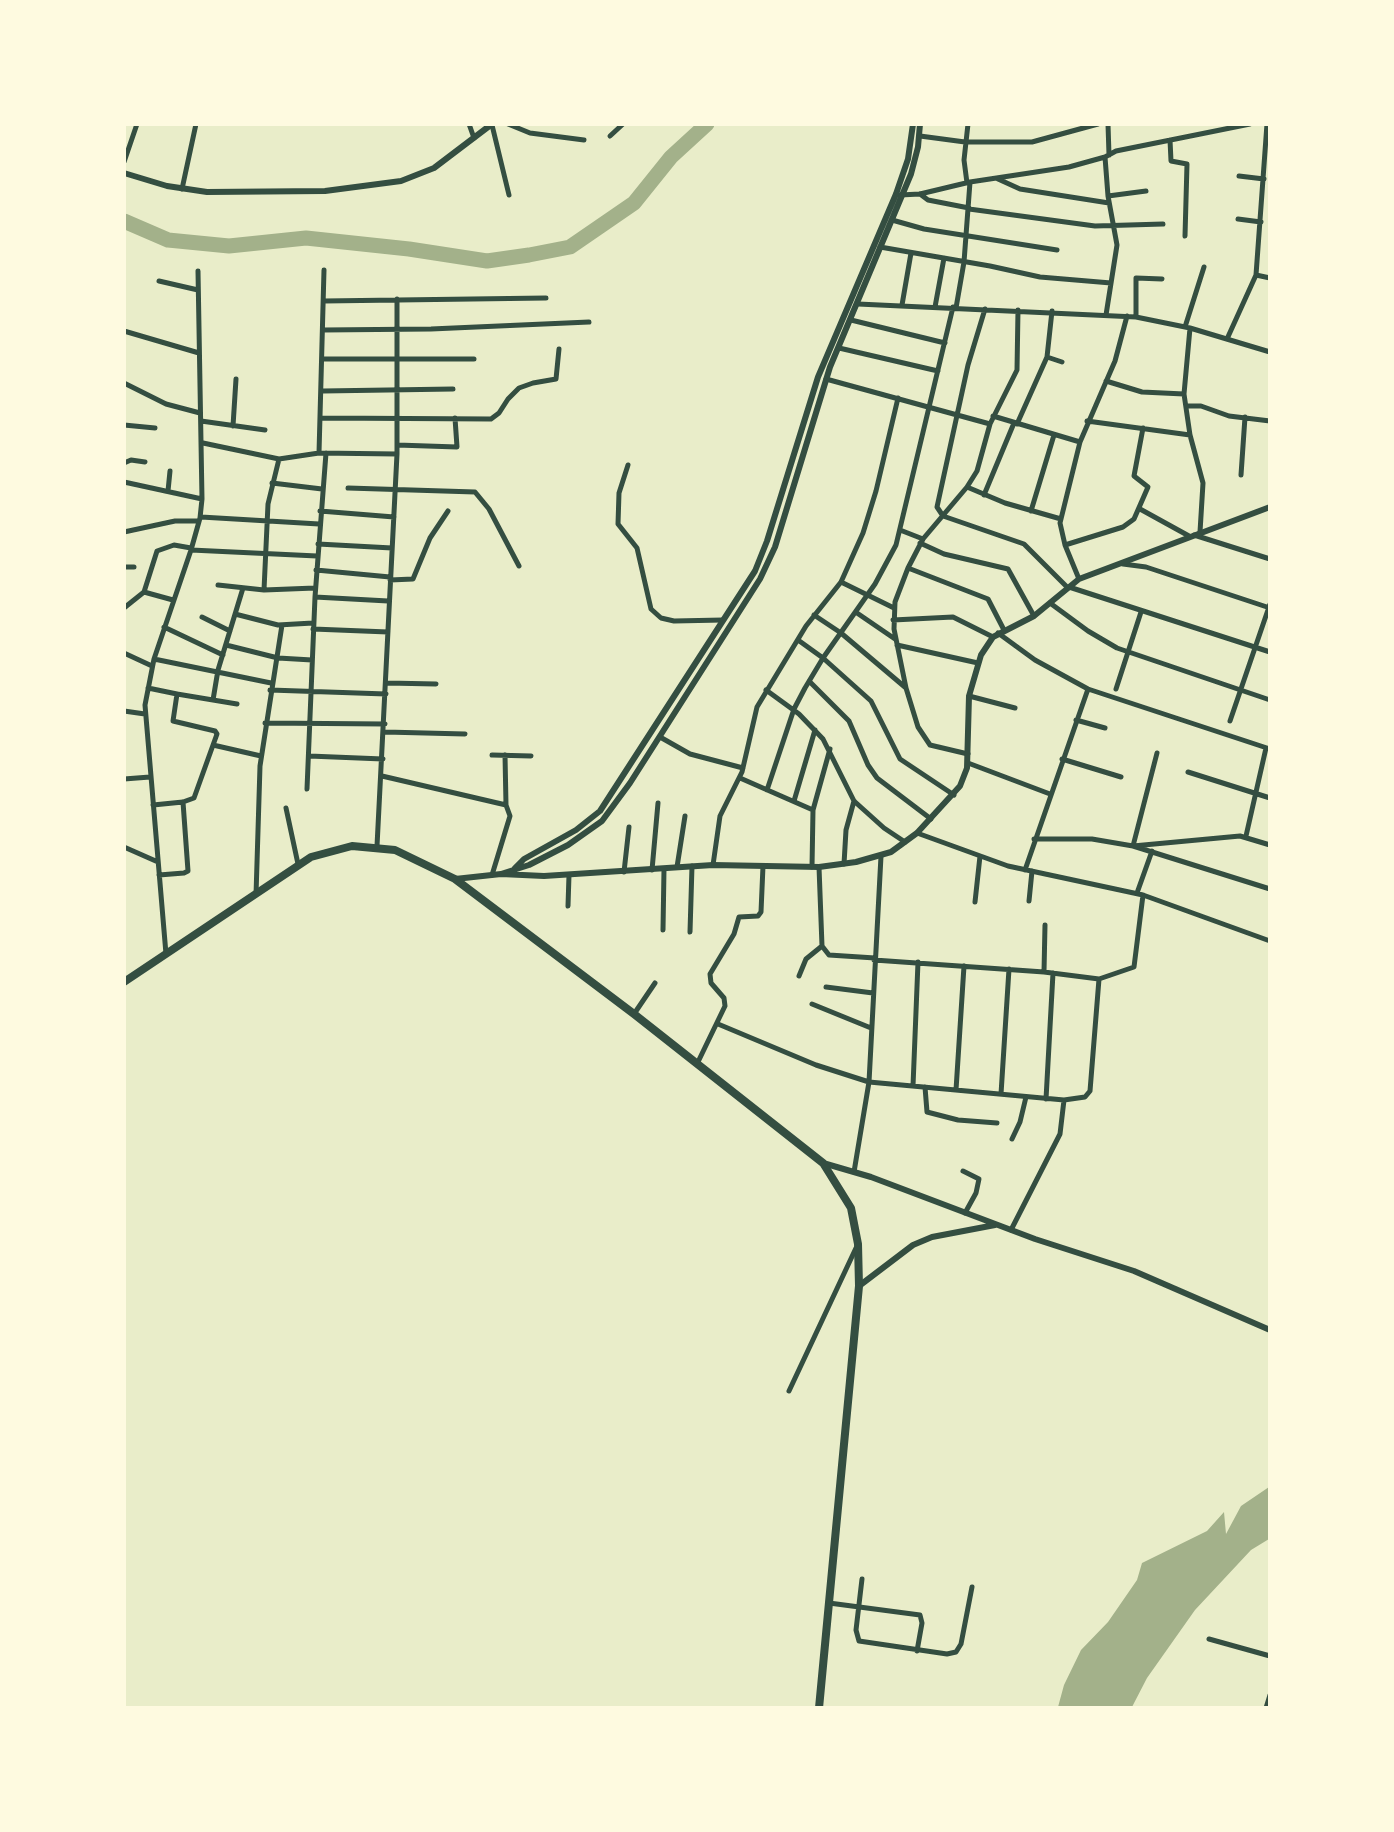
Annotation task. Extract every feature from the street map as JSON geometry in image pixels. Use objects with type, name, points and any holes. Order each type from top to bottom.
[{"type":"main road","points":[[124,982],[256,895],[298,864],[335,848],[377,846],[411,855],[455,879],[634,1014],[823,1163],[848,1202],[858,1244],[860,1286],[819,1707]]},
{"type":"street","points":[[124,162],[137,124]]},
{"type":"street","points":[[182,189],[196,124]]},
{"type":"street","points":[[469,124],[474,138]]},
{"type":"street","points":[[508,124],[538,135],[584,141]]},
{"type":"street","points":[[610,136],[623,124]]},
{"type":"street","points":[[501,874],[529,865],[568,845],[602,821],[660,737],[759,579],[771,556],[826,380],[892,220],[908,159],[913,124]]},
{"type":"street","points":[[515,869],[524,859],[576,830],[600,811],[755,571],[764,550],[818,377],[850,301],[915,161],[920,124]]},
{"type":"street","points":[[767,789],[794,709],[823,658],[868,596],[889,560],[900,530],[928,406],[955,308],[964,262],[969,208],[965,142],[968,124]]},
{"type":"street","points":[[920,136],[965,142],[1032,142],[1098,124]]},
{"type":"street","points":[[1106,315],[1117,249],[1108,196],[1108,124]]},
{"type":"street","points":[[899,195],[920,194],[968,182],[1058,170],[1107,156],[1116,151],[1250,124]]},
{"type":"street","points":[[1227,339],[1256,275],[1267,167],[1267,124]]},
{"type":"street","points":[[124,182],[126,173],[182,189],[247,193],[325,191],[401,181],[434,168],[492,125],[509,195]]},
{"type":"street","points":[[1170,140],[1171,161],[1187,164],[1185,236]]},
{"type":"street","points":[[1239,176],[1264,179]]},
{"type":"street","points":[[998,179],[1020,189],[1110,203]]},
{"type":"street","points":[[1108,196],[1146,190]]},
{"type":"street","points":[[920,194],[928,200],[969,208],[1114,227],[1163,224]]},
{"type":"street","points":[[1261,210],[1269,211]]},
{"type":"street","points":[[1238,219],[1260,222]]},
{"type":"street","points":[[892,220],[924,229],[1057,250]]},
{"type":"street","points":[[880,248],[1040,277],[1111,283]]},
{"type":"street","points":[[902,305],[911,253]]},
{"type":"street","points":[[935,307],[944,258]]},
{"type":"street","points":[[1200,532],[1203,483],[1190,435],[1184,394],[1187,328],[1204,267]]},
{"type":"street","points":[[307,789],[313,626],[322,489],[324,270]]},
{"type":"street","points":[[165,954],[145,714],[152,666],[200,519],[203,443],[200,414],[198,271]]},
{"type":"street","points":[[1256,275],[1269,278]]},
{"type":"street","points":[[1136,317],[1136,278],[1161,279]]},
{"type":"street","points":[[159,281],[198,290]]},
{"type":"street","points":[[324,301],[546,298]]},
{"type":"street","points":[[377,846],[385,732],[388,601],[397,454],[397,299]]},
{"type":"street","points":[[850,301],[858,304],[1052,311],[1136,317],[1187,328],[1269,352]]},
{"type":"street","points":[[985,309],[936,505],[943,516],[1023,544],[1068,588],[1269,652]]},
{"type":"street","points":[[968,754],[935,747],[923,738],[906,688],[896,642],[894,608],[908,568],[922,541],[967,487],[976,471],[993,416],[1017,370],[1018,310]]},
{"type":"street","points":[[984,495],[1047,357],[1052,311]]},
{"type":"street","points":[[1079,579],[1065,544],[1060,526],[1061,519],[1080,442],[1117,355],[1127,316]]},
{"type":"street","points":[[851,320],[945,343]]},
{"type":"street","points":[[323,330],[397,330],[589,322]]},
{"type":"street","points":[[124,331],[199,353]]},
{"type":"street","points":[[839,348],[938,371]]},
{"type":"street","points":[[322,418],[495,418],[519,388],[533,383],[556,380],[559,349]]},
{"type":"street","points":[[1047,357],[1062,362]]},
{"type":"street","points":[[323,359],[474,359]]},
{"type":"street","points":[[233,426],[236,379]]},
{"type":"street","points":[[826,380],[990,424]]},
{"type":"street","points":[[1106,381],[1133,390],[1184,394]]},
{"type":"street","points":[[124,383],[166,404],[200,414]]},
{"type":"street","points":[[323,391],[398,388],[453,389]]},
{"type":"street","points":[[713,865],[720,816],[740,778],[755,714],[766,690],[814,615],[841,582],[871,510],[898,398]]},
{"type":"street","points":[[1186,406],[1201,406],[1229,416],[1269,421]]},
{"type":"street","points":[[993,416],[1080,442]]},
{"type":"street","points":[[1241,475],[1245,417]]},
{"type":"street","points":[[397,446],[457,447],[455,418]]},
{"type":"street","points":[[201,421],[265,430]]},
{"type":"street","points":[[1087,421],[1190,435]]},
{"type":"street","points":[[124,425],[155,428]]},
{"type":"street","points":[[1065,544],[1123,527],[1129,524],[1140,509],[1148,487],[1134,476],[1143,428]]},
{"type":"street","points":[[1031,511],[1054,435]]},
{"type":"street","points":[[203,443],[279,459],[323,453],[397,454]]},
{"type":"street","points":[[264,590],[267,519],[272,483],[279,459]]},
{"type":"street","points":[[124,463],[131,460],[145,462]]},
{"type":"street","points":[[628,465],[619,493],[618,524],[637,548],[651,609],[661,618],[674,621],[723,620]]},
{"type":"street","points":[[168,491],[170,471]]},
{"type":"street","points":[[124,482],[202,499]]},
{"type":"street","points":[[272,483],[322,489]]},
{"type":"street","points":[[967,487],[984,495],[1061,519]]},
{"type":"street","points":[[348,488],[475,492],[489,509],[519,566]]},
{"type":"street","points":[[455,879],[501,874],[569,875],[713,865],[815,867],[844,864],[881,856],[905,842],[932,819],[954,795],[965,776],[968,763],[969,696],[985,647],[998,633],[1034,616],[1079,579],[1269,507]]},
{"type":"street","points":[[1140,509],[1190,536],[1269,559]]},
{"type":"street","points":[[316,570],[390,579],[412,579],[430,538],[448,510]]},
{"type":"street","points":[[320,511],[394,516]]},
{"type":"street","points":[[124,532],[175,521],[200,519],[267,519],[319,524]]},
{"type":"street","points":[[900,530],[944,554],[1008,569],[1034,616]]},
{"type":"street","points":[[318,544],[392,548]]},
{"type":"street","points":[[124,608],[144,592],[157,550],[174,546],[191,549],[317,556]]},
{"type":"street","points":[[1118,564],[1146,567],[1269,606],[1230,722]]},
{"type":"street","points":[[124,567],[134,567]]},
{"type":"street","points":[[908,568],[988,599],[998,633]]},
{"type":"street","points":[[841,582],[894,608]]},
{"type":"street","points":[[218,585],[264,590],[315,588]]},
{"type":"street","points":[[213,700],[218,670],[243,588]]},
{"type":"street","points":[[144,592],[173,600]]},
{"type":"street","points":[[315,597],[388,601]]},
{"type":"street","points":[[1050,603],[1093,634],[1128,652],[1269,700]]},
{"type":"street","points":[[1116,688],[1141,612]]},
{"type":"street","points":[[857,613],[896,642],[978,663]]},
{"type":"street","points":[[235,614],[282,625],[388,632]]},
{"type":"street","points":[[814,615],[841,633],[906,688]]},
{"type":"street","points":[[202,617],[230,631]]},
{"type":"street","points":[[893,620],[953,617],[998,633],[1035,660],[1088,690],[1268,748],[1246,836]]},
{"type":"street","points":[[256,895],[261,756],[282,625]]},
{"type":"street","points":[[164,627],[223,655]]},
{"type":"street","points":[[798,640],[823,658],[871,701],[900,759],[954,795]]},
{"type":"street","points":[[226,645],[278,658],[312,660]]},
{"type":"street","points":[[124,653],[152,666]]},
{"type":"street","points":[[154,659],[218,670],[271,683]]},
{"type":"street","points":[[689,672],[697,677]]},
{"type":"street","points":[[809,681],[849,721],[868,765],[877,778],[932,819]]},
{"type":"street","points":[[387,683],[436,684]]},
{"type":"street","points":[[148,688],[237,704]]},
{"type":"street","points":[[270,690],[386,694]]},
{"type":"street","points":[[766,690],[794,709],[815,730],[830,749],[854,801],[868,816],[905,842]]},
{"type":"street","points":[[1025,870],[1034,838],[1088,690]]},
{"type":"street","points":[[153,805],[183,802],[195,796],[216,732],[173,722],[177,694]]},
{"type":"street","points":[[969,696],[1015,708]]},
{"type":"street","points":[[124,711],[145,714]]},
{"type":"street","points":[[1076,720],[1105,728]]},
{"type":"street","points":[[265,723],[385,724]]},
{"type":"street","points":[[794,801],[815,730]]},
{"type":"street","points":[[385,732],[457,736],[465,734]]},
{"type":"street","points":[[660,737],[690,754],[743,768]]},
{"type":"street","points":[[213,745],[261,756]]},
{"type":"street","points":[[830,749],[813,810],[822,946],[829,955],[1044,972],[1099,979],[1134,967],[1140,894],[1152,851]]},
{"type":"street","points":[[1133,846],[1157,753]]},
{"type":"street","points":[[492,755],[531,756]]},
{"type":"street","points":[[309,756],[383,759]]},
{"type":"street","points":[[492,875],[509,819],[506,805],[505,756]]},
{"type":"street","points":[[1062,759],[1121,777]]},
{"type":"street","points":[[968,763],[1050,794]]},
{"type":"street","points":[[1188,772],[1269,798]]},
{"type":"street","points":[[382,776],[506,805]]},
{"type":"street","points":[[124,779],[150,777]]},
{"type":"street","points":[[740,778],[813,810]]},
{"type":"street","points":[[844,864],[846,830],[854,801]]},
{"type":"street","points":[[159,875],[184,873],[188,869],[183,802]]},
{"type":"street","points":[[652,870],[658,803]]},
{"type":"street","points":[[286,808],[298,864]]},
{"type":"street","points":[[677,867],[685,816]]},
{"type":"street","points":[[624,872],[629,827]]},
{"type":"street","points":[[917,833],[1025,870],[1140,894],[1269,941]]},
{"type":"street","points":[[1133,846],[1246,836],[1269,845]]},
{"type":"street","points":[[1034,838],[1082,838],[1133,846],[1269,889]]},
{"type":"street","points":[[124,847],[158,862]]},
{"type":"street","points":[[975,902],[980,855]]},
{"type":"street","points":[[854,1172],[868,1082],[881,856]]},
{"type":"street","points":[[690,932],[692,866]]},
{"type":"street","points":[[696,1064],[718,1024],[725,1000],[711,983],[710,976],[734,934],[739,917],[758,916],[761,912],[763,866]]},
{"type":"street","points":[[663,930],[664,869]]},
{"type":"street","points":[[1029,901],[1032,871]]},
{"type":"street","points":[[568,906],[569,875]]},
{"type":"street","points":[[1044,972],[1045,925]]},
{"type":"street","points":[[799,976],[806,959],[822,946]]},
{"type":"street","points":[[913,1086],[918,962]]},
{"type":"street","points":[[956,1090],[964,966]]},
{"type":"street","points":[[1001,1095],[1009,969]]},
{"type":"street","points":[[1046,1099],[1053,973]]},
{"type":"street","points":[[718,1024],[816,1065],[868,1082],[1064,1100],[1085,1097],[1090,1091],[1099,979]]},
{"type":"street","points":[[634,1014],[655,983]]},
{"type":"street","points":[[826,987],[873,993]]},
{"type":"street","points":[[812,1004],[871,1028]]},
{"type":"street","points":[[926,1087],[927,1112],[958,1120],[997,1123]]},
{"type":"street","points":[[1012,1139],[1022,1115],[1026,1097]]},
{"type":"street","points":[[1011,1230],[1060,1134],[1064,1100]]},
{"type":"street","points":[[823,1163],[1143,1274],[1269,1330]]},
{"type":"street","points":[[963,1171],[978,1176],[976,1193],[965,1213]]},
{"type":"street","points":[[860,1286],[913,1245],[942,1234],[997,1225]]},
{"type":"street","points":[[789,1391],[858,1244]]},
{"type":"street","points":[[862,1579],[856,1630],[859,1641],[947,1654],[959,1650],[972,1587]]},
{"type":"street","points":[[829,1604],[920,1615],[922,1623],[917,1651]]},
{"type":"street","points":[[1209,1639],[1269,1656]]},
{"type":"street","points":[[1266,1707],[1269,1695]]},
{"type":"shaded area","points":[[1269,1487],[1269,1539],[1251,1550],[1195,1610],[1147,1678],[1132,1707],[1058,1707],[1064,1685],[1081,1650],[1108,1622],[1137,1580],[1142,1563],[1207,1531],[1224,1512],[1226,1534],[1241,1506]]},
{"type":"waterway","points":[[124,221],[168,240],[229,246],[306,238],[409,249],[487,261],[529,255],[570,247],[634,203],[671,157],[707,124]]}]
